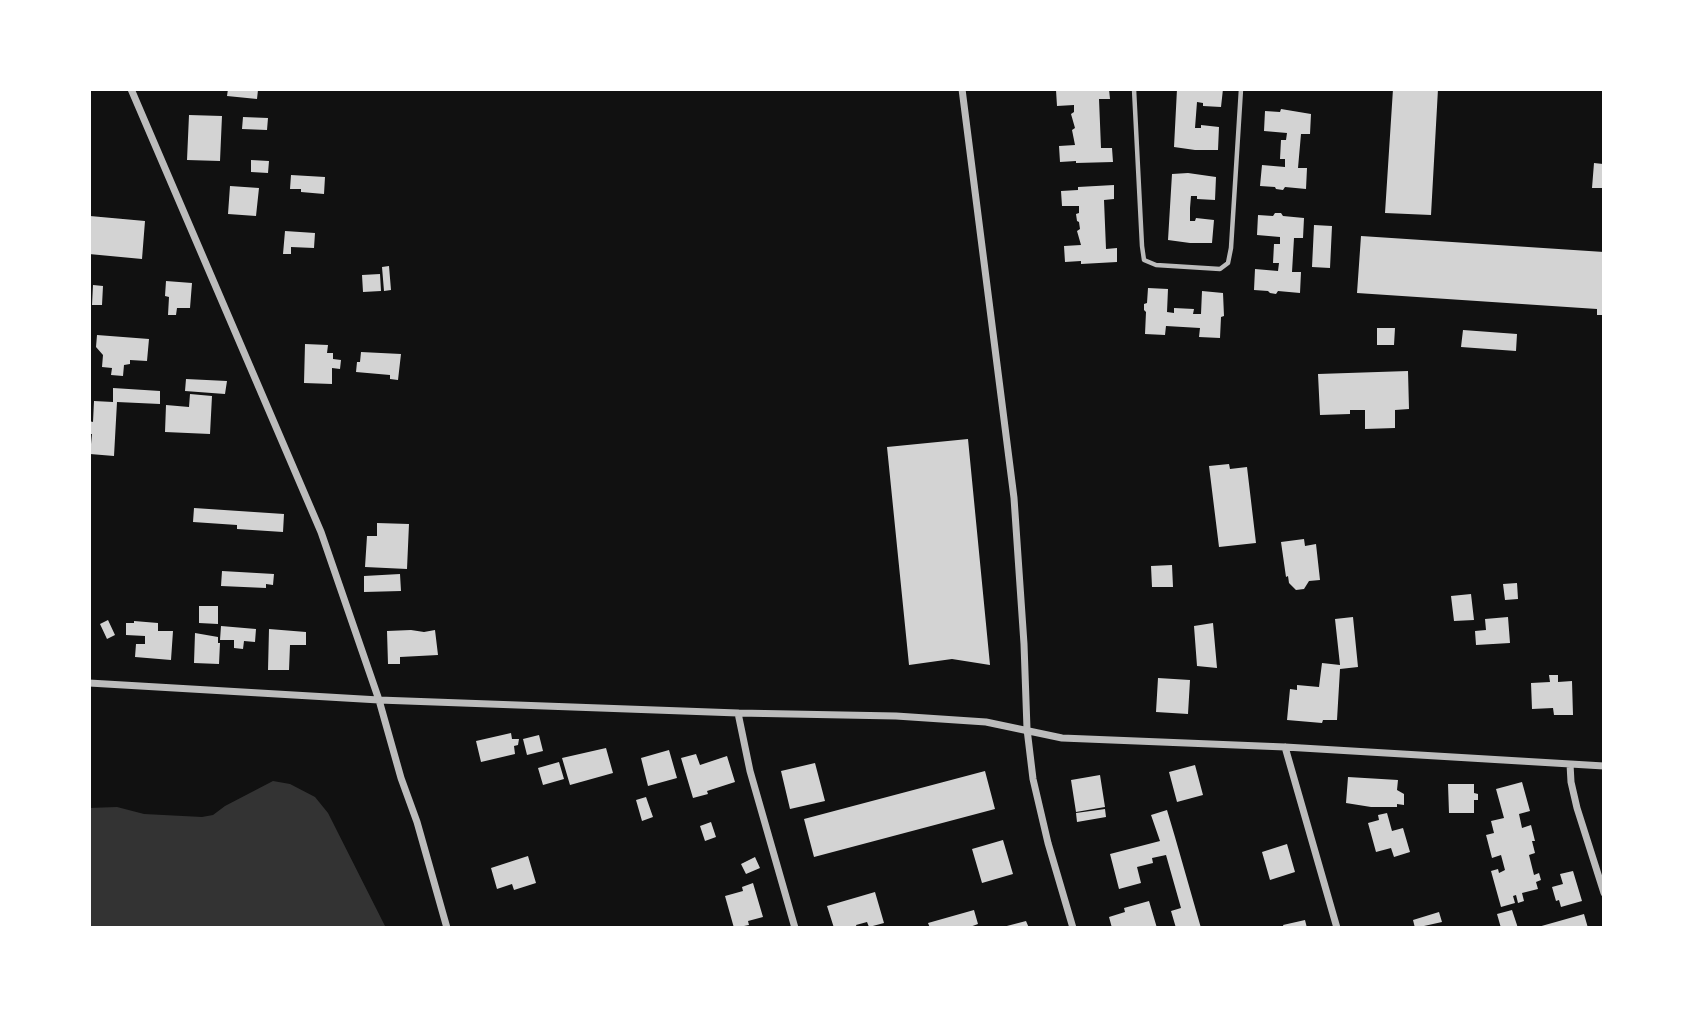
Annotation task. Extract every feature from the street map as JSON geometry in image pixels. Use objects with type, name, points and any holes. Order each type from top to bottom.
[{"type":"street","points":[[131,89],[321,532],[380,700],[447,928]]},
{"type":"street","points":[[962,89],[1014,498],[1027,729],[1033,779],[1048,843],[1073,928]]},
{"type":"street","points":[[89,683],[380,700],[896,716],[986,722],[1062,738],[1285,747],[1604,765]]},
{"type":"street","points":[[738,713],[750,771],[795,928]]},
{"type":"street","points":[[1285,747],[1337,928]]},
{"type":"street","points":[[1570,764],[1577,807],[1604,894]]},
{"type":"lane","points":[[1135,89],[1144,260],[1156,265],[1220,269],[1228,263],[1231,248],[1241,89]]},
{"type":"shaded area","points":[[273,781],[290,784],[315,797],[328,813],[386,928],[89,928],[89,808],[117,807],[144,814],[202,817],[213,815]]},
{"type":"building","points":[[228,89],[258,90],[257,99],[227,96]]},
{"type":"building","points":[[1109,89],[1110,99],[1099,99],[1101,148],[1112,148],[1113,162],[1060,162],[1059,146],[1075,145],[1072,130],[1075,128],[1071,114],[1074,112],[1074,105],[1057,106],[1056,90]]},
{"type":"building","points":[[1177,89],[1223,89],[1221,107],[1203,106],[1203,103],[1197,102],[1195,128],[1201,128],[1201,125],[1219,127],[1218,150],[1174,147]]},
{"type":"building","points":[[1393,89],[1438,89],[1431,215],[1385,213]]},
{"type":"building","points":[[1281,109],[1311,114],[1310,134],[1301,134],[1298,168],[1307,168],[1306,189],[1285,187],[1283,190],[1260,186],[1262,165],[1285,167],[1285,159],[1280,159],[1281,140],[1286,140],[1287,133],[1264,131],[1265,111],[1280,112]]},
{"type":"building","points":[[189,115],[222,116],[220,161],[187,160]]},
{"type":"building","points":[[243,117],[268,118],[267,130],[242,129]]},
{"type":"building","points":[[251,160],[269,161],[268,173],[251,172]]},
{"type":"building","points":[[1594,163],[1603,164],[1602,188],[1592,188]]},
{"type":"building","points":[[1172,174],[1216,177],[1215,200],[1191,196],[1190,208],[1190,221],[1195,221],[1196,218],[1214,220],[1212,243],[1168,240]]},
{"type":"building","points":[[291,175],[325,177],[324,194],[290,189]]},
{"type":"building","points":[[1114,185],[1114,199],[1104,200],[1106,249],[1117,248],[1117,262],[1065,262],[1064,246],[1081,245],[1076,214],[1079,213],[1079,206],[1062,206],[1061,191]]},
{"type":"building","points":[[230,186],[259,188],[256,216],[228,214]]},
{"type":"building","points":[[1275,213],[1304,218],[1303,238],[1294,238],[1292,272],[1301,272],[1300,293],[1278,291],[1276,294],[1254,290],[1255,269],[1278,271],[1279,263],[1273,263],[1274,244],[1280,244],[1280,237],[1257,235],[1258,215],[1273,216]]},
{"type":"building","points":[[90,216],[145,221],[142,259],[89,254]]},
{"type":"building","points":[[1314,225],[1332,226],[1330,268],[1312,267]]},
{"type":"building","points":[[285,231],[315,233],[314,248],[291,247],[291,254],[283,254]]},
{"type":"building","points":[[1361,236],[1604,252],[1604,315],[1597,315],[1597,309],[1357,293]]},
{"type":"building","points":[[389,266],[391,290],[384,291],[382,267]]},
{"type":"building","points":[[380,274],[381,291],[363,292],[362,275]]},
{"type":"building","points":[[166,281],[192,283],[190,308],[177,308],[176,315],[168,315]]},
{"type":"building","points":[[93,285],[103,286],[102,305],[92,305]]},
{"type":"building","points":[[1148,288],[1168,289],[1167,312],[1174,313],[1174,308],[1194,309],[1193,314],[1201,314],[1202,291],[1223,293],[1224,316],[1221,317],[1220,338],[1199,337],[1200,328],[1166,326],[1165,335],[1145,334],[1144,304],[1147,303]]},
{"type":"building","points":[[1377,328],[1395,328],[1394,345],[1377,345]]},
{"type":"building","points":[[1463,330],[1517,334],[1516,351],[1461,347]]},
{"type":"building","points":[[97,335],[149,339],[147,361],[130,360],[130,364],[124,365],[123,376],[111,375],[112,368],[102,367],[103,355],[96,347]]},
{"type":"building","points":[[305,344],[328,345],[327,353],[333,353],[333,359],[341,360],[340,369],[332,368],[332,384],[304,383]]},
{"type":"building","points":[[361,352],[401,354],[398,380],[390,379],[390,375],[356,372]]},
{"type":"building","points":[[1408,371],[1409,409],[1395,410],[1395,428],[1365,429],[1365,410],[1350,410],[1350,414],[1320,415],[1318,374]]},
{"type":"building","points":[[186,379],[227,381],[225,394],[185,391]]},
{"type":"building","points":[[113,388],[160,391],[160,404],[117,402],[114,456],[90,454],[92,434],[89,434],[89,421],[93,422],[94,401],[113,402]]},
{"type":"building","points":[[190,394],[212,396],[210,434],[165,432],[166,405],[189,407]]},
{"type":"building","points":[[968,439],[990,665],[952,659],[909,665],[887,447]]},
{"type":"building","points":[[1229,464],[1230,469],[1247,467],[1256,543],[1219,547],[1209,466]]},
{"type":"building","points":[[194,508],[284,514],[283,532],[193,522]]},
{"type":"building","points":[[377,523],[409,524],[407,569],[365,567],[367,536],[377,536]]},
{"type":"building","points":[[1304,539],[1305,546],[1316,544],[1320,580],[1309,581],[1304,589],[1296,590],[1289,583],[1288,576],[1286,577],[1281,542]]},
{"type":"building","points":[[1172,565],[1173,587],[1152,587],[1151,566]]},
{"type":"building","points":[[222,571],[274,574],[273,585],[266,584],[266,588],[221,586]]},
{"type":"building","points":[[400,574],[401,591],[364,592],[364,576]]},
{"type":"building","points":[[1517,583],[1518,599],[1505,600],[1503,584]]},
{"type":"building","points":[[1471,594],[1474,620],[1454,621],[1451,596]]},
{"type":"building","points":[[199,606],[218,606],[218,624],[199,623]]},
{"type":"building","points":[[1353,617],[1358,667],[1340,669],[1337,720],[1323,720],[1322,723],[1287,720],[1290,689],[1297,690],[1297,685],[1319,687],[1322,663],[1340,665],[1335,619]]},
{"type":"building","points":[[1508,617],[1510,643],[1476,645],[1475,631],[1486,630],[1485,619]]},
{"type":"building","points":[[108,620],[115,635],[107,639],[100,624]]},
{"type":"building","points":[[126,623],[158,623],[158,631],[173,631],[171,660],[135,657],[136,644],[145,644],[145,636],[126,635]]},
{"type":"building","points":[[1213,623],[1217,668],[1197,666],[1194,626]]},
{"type":"building","points":[[221,626],[256,629],[255,642],[244,641],[243,649],[234,648],[234,640],[220,640]]},
{"type":"building","points":[[269,629],[306,632],[306,645],[290,645],[289,670],[268,670]]},
{"type":"building","points":[[435,630],[438,655],[400,657],[400,664],[388,664],[387,631]]},
{"type":"building","points":[[195,633],[218,637],[219,664],[194,663]]},
{"type":"building","points":[[1549,675],[1558,675],[1558,682],[1572,681],[1573,715],[1554,715],[1553,708],[1532,709],[1531,683],[1550,682]]},
{"type":"building","points":[[1158,678],[1190,680],[1188,714],[1156,712]]},
{"type":"building","points":[[511,733],[512,739],[519,739],[518,745],[514,746],[515,754],[481,762],[476,741]]},
{"type":"building","points":[[539,735],[543,751],[527,755],[523,739]]},
{"type":"building","points":[[606,748],[613,773],[570,785],[562,758]]},
{"type":"building","points":[[669,750],[677,778],[648,786],[641,758]]},
{"type":"building","points":[[696,754],[700,765],[727,756],[735,782],[693,798],[681,758]]},
{"type":"building","points":[[559,762],[564,779],[543,785],[538,768]]},
{"type":"building","points":[[815,763],[825,801],[790,809],[781,771]]},
{"type":"building","points":[[1195,765],[1203,795],[1177,802],[1169,772]]},
{"type":"building","points":[[985,771],[995,809],[814,857],[804,819]]},
{"type":"building","points":[[1100,775],[1105,807],[1076,812],[1071,780]]},
{"type":"building","points":[[1348,777],[1398,780],[1397,790],[1404,794],[1404,805],[1371,807],[1346,803]]},
{"type":"building","points":[[1522,782],[1530,811],[1519,814],[1522,828],[1531,825],[1535,853],[1529,855],[1534,875],[1539,873],[1541,880],[1536,882],[1538,889],[1522,893],[1524,901],[1518,903],[1516,895],[1513,896],[1515,903],[1501,907],[1491,871],[1498,869],[1499,873],[1505,870],[1501,855],[1492,858],[1486,835],[1494,833],[1491,821],[1504,818],[1496,789]]},
{"type":"building","points":[[1448,784],[1474,784],[1474,793],[1478,794],[1478,800],[1474,800],[1474,813],[1449,813]]},
{"type":"building","points":[[646,797],[653,817],[642,821],[636,800]]},
{"type":"building","points":[[1105,809],[1106,817],[1077,822],[1076,813]]},
{"type":"building","points":[[1167,810],[1201,928],[1176,928],[1171,911],[1181,908],[1166,855],[1152,858],[1153,863],[1137,867],[1141,883],[1119,889],[1110,854],[1160,841],[1151,815]]},
{"type":"building","points":[[1387,813],[1392,831],[1403,828],[1410,852],[1394,857],[1391,848],[1376,852],[1368,823],[1379,820],[1378,815]]},
{"type":"building","points":[[711,822],[716,837],[705,841],[700,826]]},
{"type":"building","points":[[1003,840],[1013,874],[982,883],[972,849]]},
{"type":"building","points":[[1287,844],[1295,872],[1270,880],[1262,852]]},
{"type":"building","points":[[528,856],[536,883],[514,890],[512,884],[497,889],[491,868]]},
{"type":"building","points":[[755,857],[760,868],[746,874],[741,864]]},
{"type":"building","points":[[1573,871],[1582,901],[1561,907],[1552,887],[1563,884],[1560,874]]},
{"type":"building","points":[[753,883],[763,917],[748,921],[749,925],[734,928],[725,896],[743,891],[742,887]]},
{"type":"building","points":[[875,892],[884,923],[869,927],[867,922],[856,925],[857,928],[834,928],[827,906]]},
{"type":"building","points":[[1149,901],[1157,928],[1112,928],[1109,917],[1125,912],[1124,908]]},
{"type":"building","points":[[974,910],[978,924],[967,928],[930,928],[928,923]]},
{"type":"building","points":[[1512,910],[1518,928],[1501,928],[1497,914]]},
{"type":"building","points":[[1439,912],[1442,922],[1415,928],[1413,920]]},
{"type":"building","points":[[1584,914],[1588,928],[1538,928],[1538,927]]},
{"type":"building","points":[[1305,920],[1307,928],[1284,928],[1283,925]]},
{"type":"building","points":[[1026,921],[1029,928],[1003,928],[1003,927]]}]
